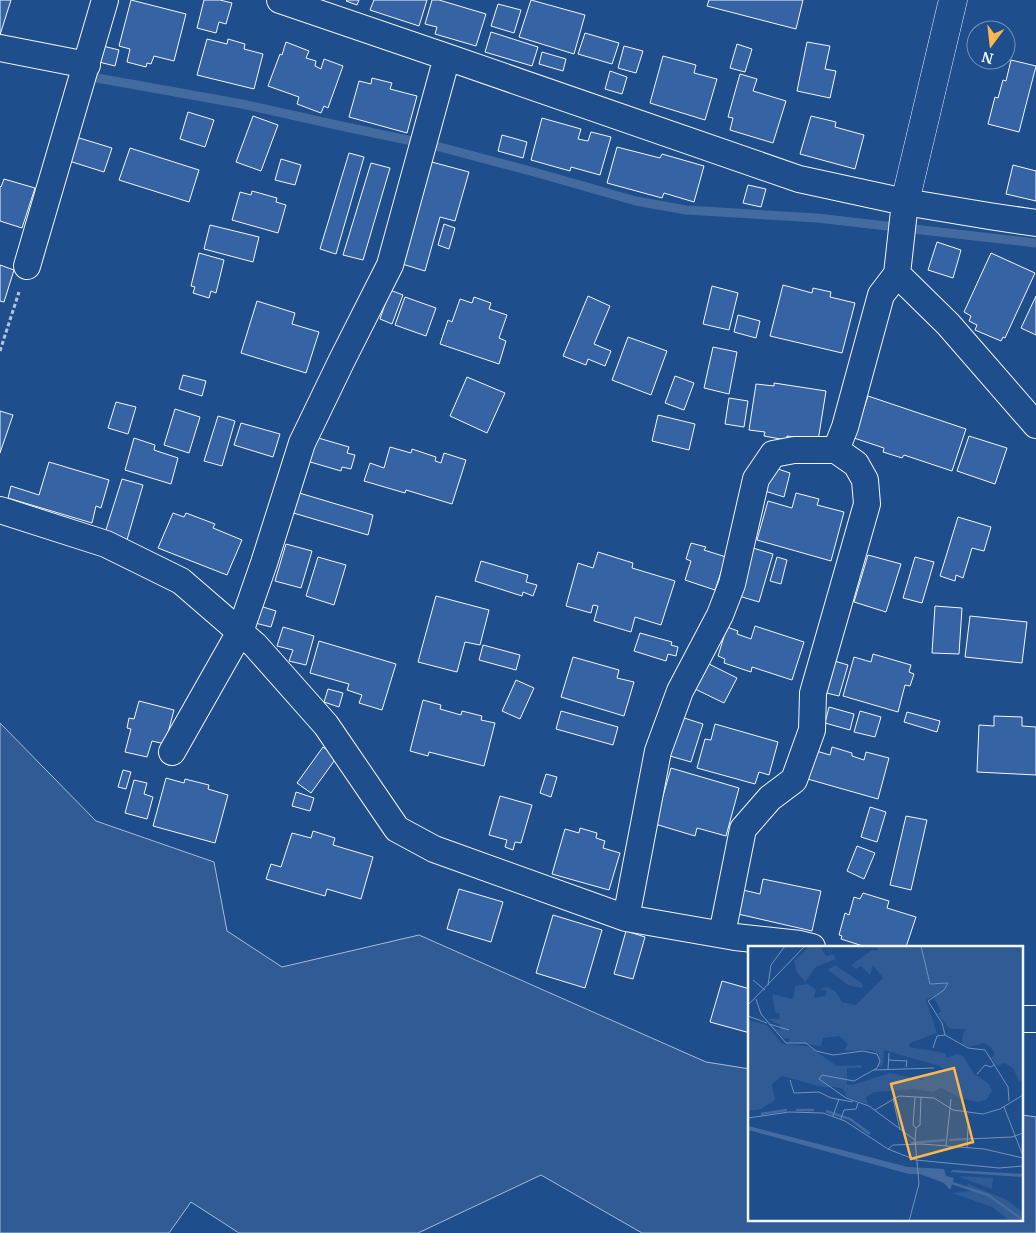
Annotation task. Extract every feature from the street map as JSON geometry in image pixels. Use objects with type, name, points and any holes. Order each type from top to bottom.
[{"type":"street","points":[[27,266],[105,0]]},
{"type":"street","points":[[280,0],[799,179],[905,202],[1036,223]]},
{"type":"street","points":[[836,450],[845,427],[881,295],[897,274],[905,202],[953,0]]},
{"type":"street","points":[[0,48],[87,65]]},
{"type":"street","points":[[172,752],[240,632],[302,443],[390,265],[447,57]]},
{"type":"street","points":[[897,274],[948,324],[1036,425]]},
{"type":"street","points":[[626,918],[658,751],[680,691],[720,615],[732,584],[756,479],[773,454],[794,450],[836,450],[856,464],[865,480],[867,504],[813,693],[812,730],[794,780],[770,798],[743,829],[722,934]]},
{"type":"street","points":[[0,510],[106,544],[181,581],[255,645],[326,725],[396,829],[434,849],[626,918],[808,946]]},
{"type":"path","points":[[0,351],[27,266]]},
{"type":"shaded area","points":[[0,723],[96,821],[214,862],[227,931],[282,967],[419,935],[706,1062],[748,1069],[748,1220],[1024,1220],[1024,1115],[1036,1117],[1036,1233],[642,1233],[541,1175],[418,1233],[239,1233],[191,1202],[169,1233],[0,1233]]},
{"type":"building","points":[[0,0],[11,0],[0,35]]},
{"type":"building","points":[[131,0],[186,14],[174,61],[154,56],[151,64],[147,63],[146,67],[127,62],[130,49],[119,46]]},
{"type":"building","points":[[204,0],[220,0],[232,3],[226,24],[219,22],[216,33],[197,28]]},
{"type":"building","points":[[347,0],[359,0],[357,5]]},
{"type":"building","points":[[374,0],[427,0],[419,26],[370,10]]},
{"type":"building","points":[[432,0],[439,0],[486,14],[476,46],[435,34],[437,27],[425,24]]},
{"type":"building","points":[[531,0],[585,15],[574,54],[519,37]]},
{"type":"building","points":[[709,0],[803,0],[796,29],[707,6]]},
{"type":"building","points":[[498,4],[521,10],[514,33],[491,26]]},
{"type":"building","points":[[491,32],[538,47],[532,66],[485,52]]},
{"type":"building","points":[[585,33],[619,43],[612,64],[578,54]]},
{"type":"building","points":[[207,39],[227,44],[228,39],[245,44],[244,49],[263,54],[254,89],[197,75]]},
{"type":"building","points":[[286,42],[309,51],[306,58],[316,61],[315,66],[321,69],[324,59],[343,66],[328,108],[324,106],[321,113],[297,104],[299,97],[268,86]]},
{"type":"building","points":[[807,42],[830,46],[825,69],[836,71],[830,98],[797,91]]},
{"type":"building","points":[[737,44],[752,49],[745,72],[730,68]]},
{"type":"building","points":[[103,46],[119,50],[115,66],[99,62]]},
{"type":"building","points":[[624,46],[643,51],[636,73],[618,68]]},
{"type":"building","points":[[542,52],[566,59],[563,71],[539,64]]},
{"type":"building","points":[[663,56],[696,65],[694,73],[717,79],[705,120],[650,103]]},
{"type":"building","points":[[1016,61],[1036,66],[1019,132],[988,124],[995,97],[998,98],[1003,80],[1006,81],[1009,70],[1016,70]]},
{"type":"building","points":[[610,71],[627,77],[622,94],[605,89]]},
{"type":"building","points":[[740,74],[757,79],[753,91],[786,101],[773,143],[730,130],[733,118],[728,117]]},
{"type":"building","points":[[372,78],[392,83],[390,89],[417,96],[407,133],[349,117],[359,81],[371,84]]},
{"type":"building","points":[[188,112],[214,120],[205,147],[180,139]]},
{"type":"building","points":[[253,116],[278,125],[261,171],[236,162]]},
{"type":"building","points":[[811,116],[836,122],[835,127],[864,135],[855,169],[800,154]]},
{"type":"building","points":[[542,118],[581,129],[578,139],[588,141],[591,132],[611,137],[600,175],[571,167],[570,171],[531,160]]},
{"type":"building","points":[[502,135],[527,142],[523,158],[498,151]]},
{"type":"building","points":[[76,137],[112,148],[104,172],[69,161]]},
{"type":"building","points":[[617,147],[660,158],[662,154],[704,166],[694,202],[664,193],[662,198],[607,183]]},
{"type":"building","points":[[130,148],[199,170],[189,202],[119,180]]},
{"type":"building","points":[[349,153],[364,157],[336,254],[320,249]]},
{"type":"building","points":[[281,159],[301,165],[295,185],[275,180]]},
{"type":"building","points":[[428,161],[469,172],[455,221],[440,217],[425,271],[399,263]]},
{"type":"building","points":[[371,163],[390,168],[363,260],[343,255]]},
{"type":"building","points":[[1013,165],[1036,171],[1036,201],[1006,194]]},
{"type":"building","points":[[4,179],[35,188],[22,228],[0,221],[0,186]]},
{"type":"building","points":[[748,185],[766,189],[761,207],[743,203]]},
{"type":"building","points":[[252,191],[277,198],[276,202],[286,205],[278,233],[232,220],[240,192],[251,195]]},
{"type":"building","points":[[444,224],[455,228],[449,249],[438,245]]},
{"type":"building","points":[[210,225],[259,237],[253,262],[204,249]]},
{"type":"building","points":[[937,242],[961,250],[953,278],[928,270]]},
{"type":"building","points":[[199,253],[224,260],[216,293],[211,291],[209,298],[193,293],[195,287],[191,286]]},
{"type":"building","points":[[991,253],[1035,273],[1005,338],[1003,337],[1001,341],[975,330],[977,325],[969,321],[971,316],[964,312]]},
{"type":"building","points":[[0,265],[14,270],[4,302],[0,301]]},
{"type":"building","points":[[783,285],[812,293],[813,288],[831,292],[830,297],[855,303],[842,353],[770,336]]},
{"type":"building","points":[[712,286],[738,293],[729,330],[703,324]]},
{"type":"building","points":[[390,290],[403,295],[392,324],[380,319]]},
{"type":"building","points":[[588,296],[610,306],[594,344],[611,351],[605,366],[588,359],[586,365],[563,356]]},
{"type":"building","points":[[1036,296],[1036,335],[1021,328]]},
{"type":"building","points":[[405,297],[436,308],[426,336],[395,325]]},
{"type":"building","points":[[474,297],[491,303],[489,309],[507,315],[499,338],[506,341],[499,364],[440,344],[448,320],[452,322],[460,299],[472,303]]},
{"type":"building","points":[[257,301],[295,313],[292,324],[319,332],[306,373],[241,353]]},
{"type":"building","points":[[738,315],[760,321],[756,338],[734,332]]},
{"type":"building","points":[[628,337],[667,351],[651,395],[612,380]]},
{"type":"building","points":[[713,347],[737,352],[729,394],[704,388]]},
{"type":"building","points":[[183,375],[206,381],[202,396],[179,389]]},
{"type":"building","points":[[675,376],[694,383],[684,410],[665,403]]},
{"type":"building","points":[[467,377],[505,393],[487,433],[450,416]]},
{"type":"building","points":[[774,383],[826,391],[818,441],[787,436],[786,440],[764,436],[765,432],[749,430],[756,384],[774,386]]},
{"type":"building","points":[[868,396],[966,429],[952,471],[904,455],[902,458],[883,452],[884,448],[854,438]]},
{"type":"building","points":[[729,398],[748,401],[744,427],[725,424]]},
{"type":"building","points":[[116,402],[136,407],[128,434],[108,428]]},
{"type":"building","points":[[175,409],[200,417],[189,453],[164,445]]},
{"type":"building","points":[[0,411],[13,415],[0,453]]},
{"type":"building","points":[[658,415],[695,424],[689,450],[652,441]]},
{"type":"building","points":[[218,416],[235,421],[222,466],[204,461]]},
{"type":"building","points":[[241,423],[280,434],[273,457],[234,445]]},
{"type":"building","points":[[969,436],[1007,448],[995,484],[957,471]]},
{"type":"building","points":[[315,437],[349,447],[347,453],[355,455],[351,469],[342,467],[341,471],[307,461]]},
{"type":"building","points":[[134,438],[155,445],[154,450],[178,458],[171,484],[125,470]]},
{"type":"building","points":[[390,447],[411,453],[412,449],[436,457],[435,461],[441,463],[444,453],[466,460],[452,504],[406,490],[405,493],[364,481],[370,463],[384,468]]},
{"type":"building","points":[[49,462],[109,480],[101,508],[96,506],[92,523],[8,498],[11,486],[39,495]]},
{"type":"building","points":[[772,467],[790,473],[784,497],[765,491]]},
{"type":"building","points":[[122,479],[143,485],[127,540],[105,533]]},
{"type":"building","points":[[296,492],[373,515],[368,535],[290,512]]},
{"type":"building","points":[[796,493],[819,499],[817,505],[844,512],[831,561],[757,540],[768,501],[792,508]]},
{"type":"building","points":[[173,513],[184,517],[186,513],[215,524],[213,528],[242,540],[227,575],[158,548]]},
{"type":"building","points":[[958,517],[991,527],[984,551],[972,548],[963,578],[956,575],[955,581],[940,576]]},
{"type":"building","points":[[691,543],[706,547],[704,550],[726,557],[715,590],[685,580],[691,561],[686,559]]},
{"type":"building","points":[[286,544],[312,551],[301,588],[275,581]]},
{"type":"building","points":[[753,548],[773,554],[759,602],[739,596]]},
{"type":"building","points":[[598,552],[633,563],[632,568],[675,581],[661,625],[635,617],[631,632],[594,621],[598,606],[593,605],[591,613],[566,606],[578,563],[593,568]]},
{"type":"building","points":[[868,555],[901,564],[886,612],[854,602]]},
{"type":"building","points":[[318,557],[346,565],[334,605],[306,596]]},
{"type":"building","points":[[777,557],[787,560],[781,584],[770,581]]},
{"type":"building","points":[[915,557],[934,562],[922,603],[903,598]]},
{"type":"building","points":[[481,561],[528,575],[526,582],[537,585],[533,596],[523,592],[522,596],[475,581]]},
{"type":"building","points":[[436,596],[489,610],[480,645],[465,642],[457,672],[418,662]]},
{"type":"building","points":[[260,606],[276,611],[271,627],[255,623]]},
{"type":"building","points":[[935,606],[962,608],[959,654],[932,653]]},
{"type":"building","points":[[970,616],[1027,622],[1022,663],[965,657]]},
{"type":"building","points":[[755,626],[804,642],[792,680],[752,667],[751,672],[724,663],[725,659],[718,656],[727,627],[738,631],[737,634],[751,639]]},
{"type":"building","points":[[283,627],[314,636],[306,665],[289,661],[293,650],[277,646]]},
{"type":"building","points":[[640,633],[672,642],[671,645],[678,647],[676,656],[668,654],[666,661],[634,651]]},
{"type":"building","points":[[319,641],[396,664],[382,710],[359,703],[362,695],[347,690],[349,684],[310,673]]},
{"type":"building","points":[[483,645],[520,655],[516,670],[479,660]]},
{"type":"building","points":[[873,654],[911,665],[909,672],[914,674],[910,686],[905,685],[898,712],[843,696],[854,657],[871,662]]},
{"type":"building","points":[[573,657],[619,670],[617,678],[634,682],[624,716],[561,697]]},
{"type":"building","points":[[831,660],[848,665],[839,696],[822,692]]},
{"type":"building","points":[[705,662],[737,678],[724,703],[693,688]]},
{"type":"building","points":[[516,680],[534,688],[520,719],[502,711]]},
{"type":"building","points":[[328,689],[343,693],[339,707],[324,702]]},
{"type":"building","points":[[423,700],[441,705],[440,709],[461,715],[462,711],[482,716],[481,720],[495,723],[484,766],[429,752],[428,756],[410,751]]},
{"type":"building","points":[[139,701],[174,710],[165,744],[152,741],[147,757],[125,752],[131,729],[127,728],[129,718],[134,719]]},
{"type":"building","points":[[829,707],[854,714],[850,730],[825,723]]},
{"type":"building","points":[[561,711],[618,727],[613,745],[556,729]]},
{"type":"building","points":[[860,711],[881,717],[875,737],[854,732]]},
{"type":"building","points":[[907,712],[940,721],[937,732],[904,722]]},
{"type":"building","points":[[994,716],[1022,717],[1022,726],[1036,727],[1036,775],[977,772],[979,725],[994,726]]},
{"type":"building","points":[[681,717],[703,724],[691,762],[670,756]]},
{"type":"building","points":[[715,724],[778,742],[769,775],[759,772],[755,784],[697,768],[705,739],[711,740]]},
{"type":"building","points":[[323,747],[337,757],[311,793],[297,783]]},
{"type":"building","points":[[832,747],[852,753],[852,756],[864,760],[866,752],[889,758],[878,799],[804,778],[813,750],[830,755]]},
{"type":"building","points":[[671,768],[739,788],[726,836],[697,828],[695,836],[655,824]]},
{"type":"building","points":[[123,770],[131,772],[126,789],[118,787]]},
{"type":"building","points":[[546,774],[557,777],[551,797],[540,793]]},
{"type":"building","points":[[166,778],[184,783],[185,779],[209,785],[208,789],[228,795],[215,843],[153,826]]},
{"type":"building","points":[[134,780],[147,783],[144,794],[153,797],[147,819],[125,813]]},
{"type":"building","points":[[296,792],[314,798],[310,811],[292,806]]},
{"type":"building","points":[[500,796],[532,805],[521,843],[515,842],[513,850],[505,847],[507,840],[489,835]]},
{"type":"building","points":[[870,807],[886,812],[877,842],[861,837]]},
{"type":"building","points":[[906,816],[927,820],[911,890],[890,885]]},
{"type":"building","points":[[580,828],[597,833],[596,838],[605,841],[603,848],[620,853],[609,890],[552,874],[565,829],[579,833]]},
{"type":"building","points":[[313,831],[335,838],[333,845],[373,857],[361,899],[327,889],[325,896],[266,879],[271,864],[281,867],[292,833],[311,838]]},
{"type":"building","points":[[857,846],[875,853],[864,879],[847,871]]},
{"type":"building","points":[[763,879],[821,891],[812,931],[738,914],[743,890],[760,894]]},
{"type":"building","points":[[459,889],[503,902],[491,942],[447,929]]},
{"type":"building","points":[[863,893],[889,901],[887,908],[916,917],[906,946],[863,946],[841,939],[842,936],[839,935],[845,913],[849,915],[854,897],[860,899]]},
{"type":"building","points":[[553,915],[602,930],[585,988],[536,973]]},
{"type":"building","points":[[626,931],[645,937],[633,979],[614,974]]},
{"type":"building","points":[[722,981],[748,988],[748,1032],[710,1022]]},
{"type":"waterway","points":[[86,76],[242,104],[436,146],[636,201],[686,210],[817,218],[1036,243]]}]
